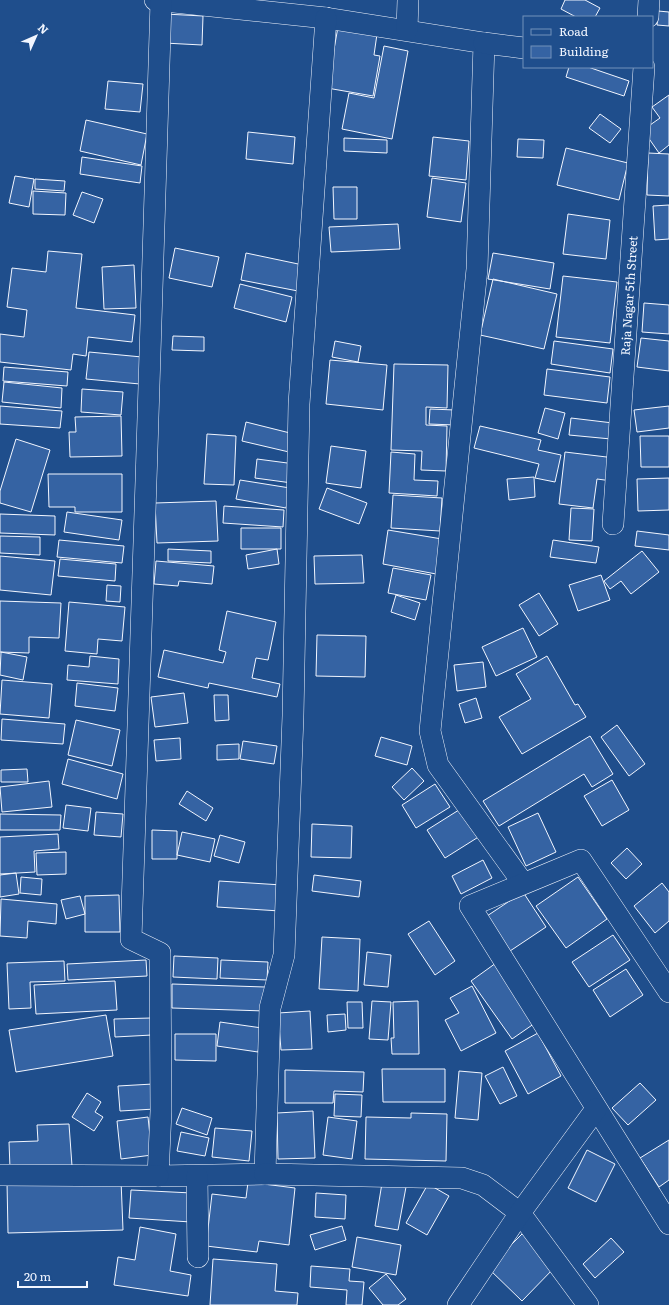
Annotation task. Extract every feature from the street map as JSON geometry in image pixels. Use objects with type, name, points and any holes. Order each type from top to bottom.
[{"type":"street","points":[[407,30],[408,0]]},
{"type":"street","points":[[648,16],[649,0]]},
{"type":"street","points":[[158,1176],[161,1111],[160,954],[131,939],[141,682],[158,1],[326,18],[523,48]]},
{"type":"street","points":[[265,1174],[270,1008],[284,955],[294,716],[299,404],[326,18]]},
{"type":"street","points":[[484,43],[477,269],[430,731],[438,765],[523,883]]},
{"type":"street","name":"Raja Nagar 5th Street","points":[[613,524],[644,68]]},
{"type":"street","points":[[669,992],[581,860],[470,906],[669,1224]]},
{"type":"street","points":[[458,1305],[520,1213],[596,1109]]},
{"type":"street","points":[[0,1175],[197,1176],[265,1174],[462,1178],[483,1185],[520,1213],[588,1305]]},
{"type":"street","points":[[197,1176],[198,1257]]},
{"type":"building","points":[[565,0],[585,0],[600,8],[596,16],[574,16],[561,9]]},
{"type":"building","points":[[658,11],[669,12],[669,26],[657,25]]},
{"type":"building","points":[[165,14],[203,16],[202,45],[164,43]]},
{"type":"building","points":[[338,27],[377,34],[374,55],[380,56],[373,96],[327,88]]},
{"type":"building","points":[[384,46],[408,51],[392,139],[342,129],[349,93],[374,98]]},
{"type":"building","points":[[569,68],[591,68],[629,81],[624,96],[566,77]]},
{"type":"building","points":[[108,81],[143,84],[140,112],[105,109]]},
{"type":"building","points":[[669,95],[669,145],[659,153],[643,130],[660,118],[652,107]]},
{"type":"building","points":[[600,114],[621,129],[610,143],[589,128]]},
{"type":"building","points":[[86,120],[147,134],[141,165],[80,151]]},
{"type":"building","points":[[248,132],[295,137],[293,164],[246,159]]},
{"type":"building","points":[[433,137],[469,141],[466,180],[429,176]]},
{"type":"building","points":[[344,138],[387,140],[387,153],[344,151]]},
{"type":"building","points":[[518,139],[544,140],[543,158],[517,157]]},
{"type":"building","points":[[566,148],[628,163],[619,200],[557,185]]},
{"type":"building","points":[[648,153],[669,154],[669,196],[647,195]]},
{"type":"building","points":[[82,157],[142,166],[140,183],[80,174]]},
{"type":"building","points":[[15,176],[34,179],[29,207],[9,203]]},
{"type":"building","points":[[432,178],[466,183],[461,222],[427,217]]},
{"type":"building","points":[[35,179],[65,181],[64,191],[35,189]]},
{"type":"building","points":[[333,187],[357,187],[357,219],[334,219]]},
{"type":"building","points":[[33,191],[66,193],[65,215],[33,214]]},
{"type":"building","points":[[82,192],[103,199],[94,223],[73,215]]},
{"type":"building","points":[[669,205],[669,239],[655,240],[653,206]]},
{"type":"building","points":[[568,214],[610,220],[606,259],[563,254]]},
{"type":"building","points":[[398,224],[400,249],[331,252],[329,227]]},
{"type":"building","points":[[175,248],[219,257],[212,287],[169,278]]},
{"type":"building","points":[[48,251],[82,254],[76,308],[135,315],[132,342],[88,337],[86,356],[73,354],[71,370],[0,362],[0,334],[24,337],[27,310],[7,307],[12,268],[46,272]]},
{"type":"building","points":[[246,253],[303,265],[298,291],[241,280]]},
{"type":"building","points":[[493,253],[554,263],[550,289],[488,279]]},
{"type":"building","points":[[134,265],[136,308],[104,309],[102,267]]},
{"type":"building","points":[[563,276],[617,282],[610,343],[556,337]]},
{"type":"building","points":[[493,279],[557,294],[544,349],[480,335]]},
{"type":"building","points":[[240,284],[292,297],[286,322],[234,308]]},
{"type":"building","points":[[644,303],[669,305],[669,334],[642,332]]},
{"type":"building","points":[[173,336],[204,337],[204,351],[172,350]]},
{"type":"building","points":[[641,338],[669,341],[669,371],[637,367]]},
{"type":"building","points":[[335,341],[361,346],[358,362],[332,357]]},
{"type":"building","points":[[554,341],[613,349],[610,373],[551,364]]},
{"type":"building","points":[[89,352],[142,357],[140,384],[86,379]]},
{"type":"building","points":[[330,360],[387,365],[383,410],[326,404]]},
{"type":"building","points":[[394,364],[448,365],[447,408],[426,407],[426,425],[447,426],[446,471],[421,470],[422,451],[391,450]]},
{"type":"building","points":[[4,367],[68,372],[67,386],[3,381]]},
{"type":"building","points":[[547,369],[610,377],[607,403],[544,395]]},
{"type":"building","points":[[4,382],[62,388],[61,408],[2,402]]},
{"type":"building","points":[[82,389],[123,392],[121,415],[81,412]]},
{"type":"building","points":[[0,406],[62,411],[60,428],[0,424]]},
{"type":"building","points":[[669,406],[669,428],[637,432],[634,410]]},
{"type":"building","points":[[545,408],[565,413],[558,439],[538,433]]},
{"type":"building","points":[[430,409],[455,410],[455,425],[429,424]]},
{"type":"building","points":[[121,416],[122,456],[70,457],[69,432],[76,432],[75,417]]},
{"type":"building","points":[[571,418],[613,423],[611,439],[569,435]]},
{"type":"building","points":[[246,422],[294,434],[289,452],[242,441]]},
{"type":"building","points":[[480,426],[541,440],[538,450],[561,455],[555,482],[535,478],[539,464],[474,448]]},
{"type":"building","points":[[207,434],[236,436],[234,485],[204,484]]},
{"type":"building","points":[[640,436],[669,436],[669,467],[641,467]]},
{"type":"building","points":[[16,439],[50,450],[31,512],[0,503],[0,491]]},
{"type":"building","points":[[331,446],[366,451],[361,488],[326,483]]},
{"type":"building","points":[[391,452],[415,454],[414,480],[438,481],[437,496],[389,493]]},
{"type":"building","points":[[565,452],[615,458],[612,481],[597,479],[593,508],[559,504]]},
{"type":"building","points":[[257,459],[295,464],[292,483],[255,478]]},
{"type":"building","points":[[48,474],[122,474],[122,512],[75,512],[75,507],[49,507]]},
{"type":"building","points":[[534,477],[535,497],[509,500],[507,479]]},
{"type":"building","points":[[669,478],[669,510],[638,511],[637,479]]},
{"type":"building","points":[[240,480],[290,488],[286,508],[236,499]]},
{"type":"building","points":[[327,488],[367,503],[359,524],[319,509]]},
{"type":"building","points":[[393,495],[442,498],[440,531],[391,528]]},
{"type":"building","points":[[216,501],[218,541],[157,543],[155,503]]},
{"type":"building","points":[[224,506],[284,510],[283,527],[223,523]]},
{"type":"building","points":[[571,508],[594,509],[592,541],[569,540]]},
{"type":"building","points":[[67,512],[122,520],[119,540],[64,532]]},
{"type":"building","points":[[0,514],[55,516],[55,535],[0,533]]},
{"type":"building","points":[[241,528],[281,528],[281,549],[241,549]]},
{"type":"building","points":[[388,530],[442,539],[436,574],[383,564]]},
{"type":"building","points":[[637,531],[669,535],[669,550],[635,546]]},
{"type":"building","points":[[0,536],[40,537],[40,555],[0,553]]},
{"type":"building","points":[[59,540],[124,546],[122,563],[57,557]]},
{"type":"building","points":[[553,540],[599,547],[596,563],[550,557]]},
{"type":"building","points":[[168,549],[211,551],[211,563],[168,561]]},
{"type":"building","points":[[277,549],[279,564],[248,569],[246,555]]},
{"type":"building","points":[[642,551],[659,572],[631,594],[621,581],[610,589],[604,581]]},
{"type":"building","points":[[362,555],[364,583],[315,584],[314,556]]},
{"type":"building","points":[[0,556],[55,561],[51,595],[0,590]]},
{"type":"building","points":[[60,559],[116,564],[115,581],[58,576]]},
{"type":"building","points":[[156,561],[214,566],[212,584],[179,581],[178,586],[154,584]]},
{"type":"building","points":[[393,568],[431,575],[426,600],[388,593]]},
{"type":"building","points":[[601,575],[610,600],[578,611],[569,585]]},
{"type":"building","points":[[107,585],[121,586],[120,602],[106,601]]},
{"type":"building","points":[[539,593],[558,624],[539,636],[519,605]]},
{"type":"building","points":[[396,595],[420,603],[415,620],[391,612]]},
{"type":"building","points":[[0,601],[61,603],[59,638],[29,637],[29,653],[0,652]]},
{"type":"building","points":[[69,602],[125,607],[122,641],[98,639],[97,654],[65,651]]},
{"type":"building","points":[[227,611],[276,622],[268,660],[256,658],[252,678],[280,684],[277,697],[209,683],[208,688],[158,677],[164,650],[223,663],[226,652],[219,650]]},
{"type":"building","points":[[523,628],[537,657],[496,676],[482,647]]},
{"type":"building","points":[[317,635],[366,636],[365,677],[316,676]]},
{"type":"building","points":[[1,652],[27,657],[23,680],[0,675]]},
{"type":"building","points":[[90,656],[119,659],[118,684],[67,680],[68,665],[89,667]]},
{"type":"building","points":[[547,656],[575,705],[578,704],[586,717],[522,754],[499,717],[531,699],[516,674]]},
{"type":"building","points":[[483,662],[486,687],[457,691],[454,665]]},
{"type":"building","points":[[2,680],[52,684],[49,718],[0,714]]},
{"type":"building","points":[[77,683],[118,688],[115,711],[75,706]]},
{"type":"building","points":[[184,693],[188,723],[155,727],[151,697]]},
{"type":"building","points":[[214,695],[228,695],[229,720],[215,721]]},
{"type":"building","points":[[476,698],[482,718],[465,723],[459,704]]},
{"type":"building","points":[[2,719],[65,724],[63,744],[1,740]]},
{"type":"building","points":[[76,720],[120,730],[112,766],[68,755]]},
{"type":"building","points":[[617,725],[645,764],[629,776],[601,737]]},
{"type":"building","points":[[590,736],[613,774],[592,787],[584,774],[499,826],[483,801]]},
{"type":"building","points":[[381,737],[412,746],[407,765],[375,756]]},
{"type":"building","points":[[180,738],[181,759],[156,761],[154,740]]},
{"type":"building","points":[[243,741],[277,746],[274,764],[240,759]]},
{"type":"building","points":[[239,744],[239,759],[217,760],[217,745]]},
{"type":"building","points":[[68,759],[123,774],[117,799],[62,784]]},
{"type":"building","points":[[412,768],[424,781],[404,800],[392,787]]},
{"type":"building","points":[[27,769],[28,782],[1,782],[1,770]]},
{"type":"building","points":[[612,780],[629,810],[602,826],[584,796]]},
{"type":"building","points":[[49,781],[52,807],[2,812],[0,787]]},
{"type":"building","points":[[435,784],[450,807],[416,828],[402,805]]},
{"type":"building","points":[[187,791],[213,808],[206,821],[179,804]]},
{"type":"building","points":[[66,805],[91,808],[88,831],[63,828]]},
{"type":"building","points":[[462,808],[480,836],[445,858],[427,830]]},
{"type":"building","points":[[96,812],[123,814],[121,837],[94,835]]},
{"type":"building","points":[[538,813],[556,852],[526,866],[508,827]]},
{"type":"building","points":[[0,814],[61,815],[60,830],[0,830]]},
{"type":"building","points":[[312,824],[352,826],[351,858],[311,857]]},
{"type":"building","points":[[152,830],[177,831],[177,859],[152,859]]},
{"type":"building","points":[[182,832],[215,839],[210,862],[177,855]]},
{"type":"building","points":[[58,834],[59,849],[34,851],[35,872],[0,874],[0,837]]},
{"type":"building","points":[[220,835],[245,842],[239,863],[214,856]]},
{"type":"building","points":[[627,848],[642,864],[626,879],[611,863]]},
{"type":"building","points":[[66,852],[66,874],[37,875],[36,853]]},
{"type":"building","points":[[483,860],[492,878],[461,894],[452,876]]},
{"type":"building","points":[[16,873],[19,894],[0,897],[0,875]]},
{"type":"building","points":[[314,875],[361,881],[359,897],[312,891]]},
{"type":"building","points":[[21,877],[42,879],[41,895],[20,893]]},
{"type":"building","points":[[578,877],[607,919],[566,948],[536,906]]},
{"type":"building","points":[[219,881],[282,885],[280,911],[217,907]]},
{"type":"building","points":[[662,883],[669,892],[669,921],[655,933],[634,906]]},
{"type":"building","points":[[523,892],[546,927],[510,951],[487,916]]},
{"type":"building","points":[[119,895],[120,932],[85,932],[85,896]]},
{"type":"building","points":[[80,896],[85,914],[66,919],[61,900]]},
{"type":"building","points":[[1,899],[57,904],[56,924],[28,921],[27,938],[0,936]]},
{"type":"building","points":[[429,921],[455,961],[435,975],[408,934]]},
{"type":"building","points":[[613,935],[630,960],[589,987],[572,962]]},
{"type":"building","points":[[322,937],[360,939],[358,991],[319,989]]},
{"type":"building","points":[[367,952],[391,955],[388,987],[364,985]]},
{"type":"building","points":[[174,956],[218,958],[217,979],[173,977]]},
{"type":"building","points":[[146,960],[147,976],[68,980],[67,964]]},
{"type":"building","points":[[221,960],[268,962],[267,980],[220,978]]},
{"type":"building","points":[[64,961],[65,981],[30,982],[31,1008],[9,1009],[7,963]]},
{"type":"building","points":[[496,963],[538,1021],[512,1039],[471,981]]},
{"type":"building","points":[[626,969],[643,995],[610,1017],[593,990]]},
{"type":"building","points":[[115,981],[117,1010],[36,1014],[34,985]]},
{"type":"building","points":[[172,984],[265,987],[265,1011],[172,1008]]},
{"type":"building","points":[[472,986],[496,1033],[461,1051],[445,1020],[459,1013],[450,998]]},
{"type":"building","points":[[372,1001],[391,1002],[388,1040],[369,1039]]},
{"type":"building","points":[[418,1001],[419,1054],[392,1054],[391,1038],[394,1038],[393,1002]]},
{"type":"building","points":[[347,1002],[362,1002],[363,1028],[348,1028]]},
{"type":"building","points":[[310,1011],[312,1049],[281,1050],[278,1013]]},
{"type":"building","points":[[345,1014],[346,1030],[328,1032],[327,1015]]},
{"type":"building","points":[[106,1015],[113,1056],[16,1072],[9,1030]]},
{"type":"building","points":[[151,1018],[152,1035],[115,1037],[114,1019]]},
{"type":"building","points":[[220,1022],[262,1028],[258,1052],[217,1046]]},
{"type":"building","points":[[538,1033],[561,1076],[528,1094],[505,1051]]},
{"type":"building","points":[[175,1034],[216,1034],[216,1061],[175,1060]]},
{"type":"building","points":[[503,1067],[517,1096],[500,1104],[485,1076]]},
{"type":"building","points":[[382,1069],[445,1069],[445,1102],[383,1102]]},
{"type":"building","points":[[285,1070],[364,1072],[363,1092],[334,1091],[333,1103],[285,1103]]},
{"type":"building","points":[[459,1071],[482,1073],[478,1120],[455,1118]]},
{"type":"building","points":[[640,1083],[656,1100],[628,1125],[612,1108]]},
{"type":"building","points":[[153,1084],[155,1109],[120,1111],[118,1086]]},
{"type":"building","points":[[87,1093],[101,1102],[95,1112],[103,1117],[94,1131],[72,1117]]},
{"type":"building","points":[[335,1094],[362,1095],[361,1117],[334,1116]]},
{"type":"building","points":[[182,1108],[212,1118],[207,1135],[176,1124]]},
{"type":"building","points":[[313,1111],[315,1158],[278,1159],[277,1113]]},
{"type":"building","points":[[411,1113],[447,1114],[446,1161],[365,1159],[366,1117],[411,1118]]},
{"type":"building","points":[[148,1117],[152,1155],[121,1159],[117,1121]]},
{"type":"building","points":[[328,1117],[357,1121],[352,1159],[323,1155]]},
{"type":"building","points":[[69,1124],[72,1166],[10,1168],[9,1142],[38,1141],[37,1125]]},
{"type":"building","points":[[215,1128],[252,1131],[249,1161],[212,1157]]},
{"type":"building","points":[[181,1132],[209,1138],[205,1156],[177,1151]]},
{"type":"building","points":[[669,1140],[669,1180],[659,1187],[640,1158]]},
{"type":"building","points":[[587,1150],[615,1164],[596,1202],[568,1188]]},
{"type":"building","points":[[121,1180],[123,1230],[8,1233],[7,1182]]},
{"type":"building","points":[[248,1182],[295,1188],[289,1245],[259,1241],[257,1252],[206,1246],[212,1194],[246,1198]]},
{"type":"building","points":[[382,1183],[406,1187],[398,1230],[375,1226]]},
{"type":"building","points":[[428,1184],[449,1196],[427,1235],[406,1223]]},
{"type":"building","points":[[131,1190],[192,1193],[191,1222],[129,1218]]},
{"type":"building","points":[[316,1193],[346,1195],[345,1219],[315,1217]]},
{"type":"building","points":[[342,1226],[346,1240],[315,1250],[310,1235]]},
{"type":"building","points":[[140,1227],[176,1234],[170,1271],[191,1275],[188,1296],[114,1285],[118,1257],[135,1260]]},
{"type":"building","points":[[522,1234],[556,1266],[522,1301],[488,1268]]},
{"type":"building","points":[[357,1237],[401,1245],[396,1275],[352,1267]]},
{"type":"building","points":[[611,1238],[624,1252],[595,1278],[583,1264]]},
{"type":"building","points":[[213,1259],[277,1264],[275,1291],[298,1293],[297,1305],[210,1305]]},
{"type":"building","points":[[311,1266],[350,1269],[349,1281],[364,1282],[362,1305],[346,1305],[347,1290],[310,1287]]},
{"type":"building","points":[[386,1274],[406,1299],[398,1305],[383,1305],[369,1288]]}]
